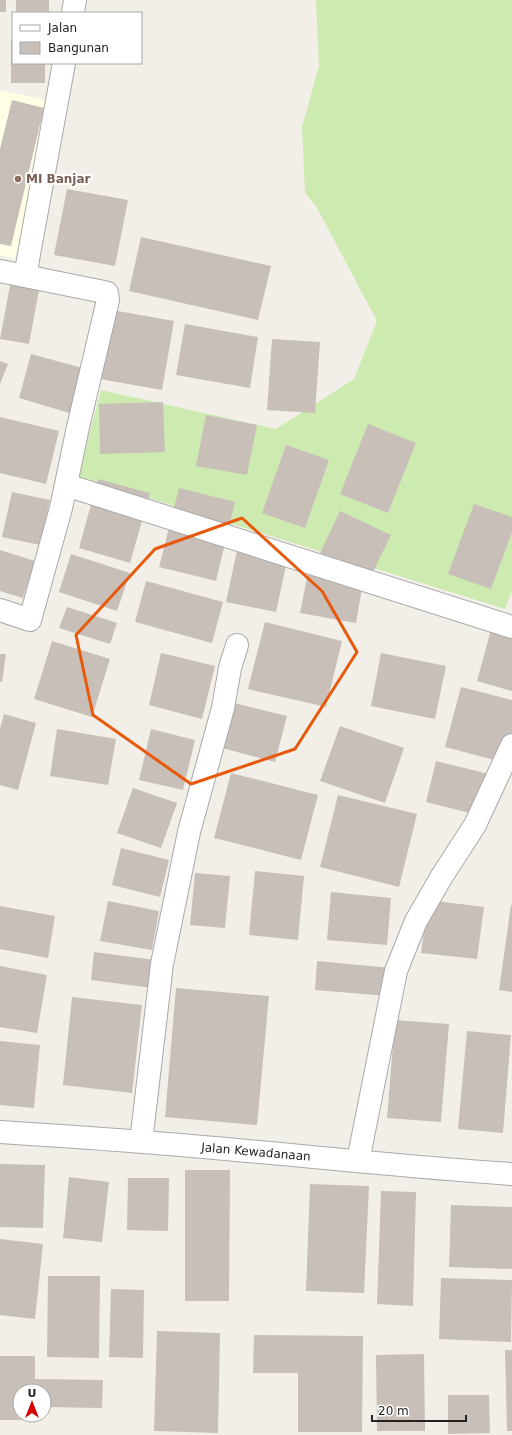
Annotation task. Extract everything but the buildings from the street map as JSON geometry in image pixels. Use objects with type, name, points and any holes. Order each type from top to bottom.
[{"type":"street","points":[[73,12],[75,0]]},
{"type":"street","points":[[25,276],[64,64]]},
{"type":"street","points":[[0,271],[104,292],[108,296],[66,485],[30,620],[0,610]]},
{"type":"street","points":[[66,485],[512,627]]},
{"type":"street","points":[[141,1142],[162,964],[189,832],[223,708],[230,668],[237,645]]},
{"type":"street","points":[[358,1161],[396,971],[416,921],[475,825],[512,745]]},
{"type":"street","name":"Jalan Kewadanaan","points":[[0,1132],[141,1142],[358,1161],[415,1168],[512,1174]]},
{"type":"highlighted area","points":[[242,518],[322,591],[357,652],[295,749],[191,784],[93,715],[76,635],[155,549]]},
{"type":"shaded area","name":"MI Banjar","points":[[0,90],[54,102],[15,259],[0,255]]},
{"type":"green space","points":[[316,0],[512,0],[512,591],[505,609],[78,476],[101,390],[276,429],[354,379],[377,321],[316,206],[305,193],[302,127],[319,66]]},
{"type":"place","name":"MI Banjar","points":[[18,179]]}]
